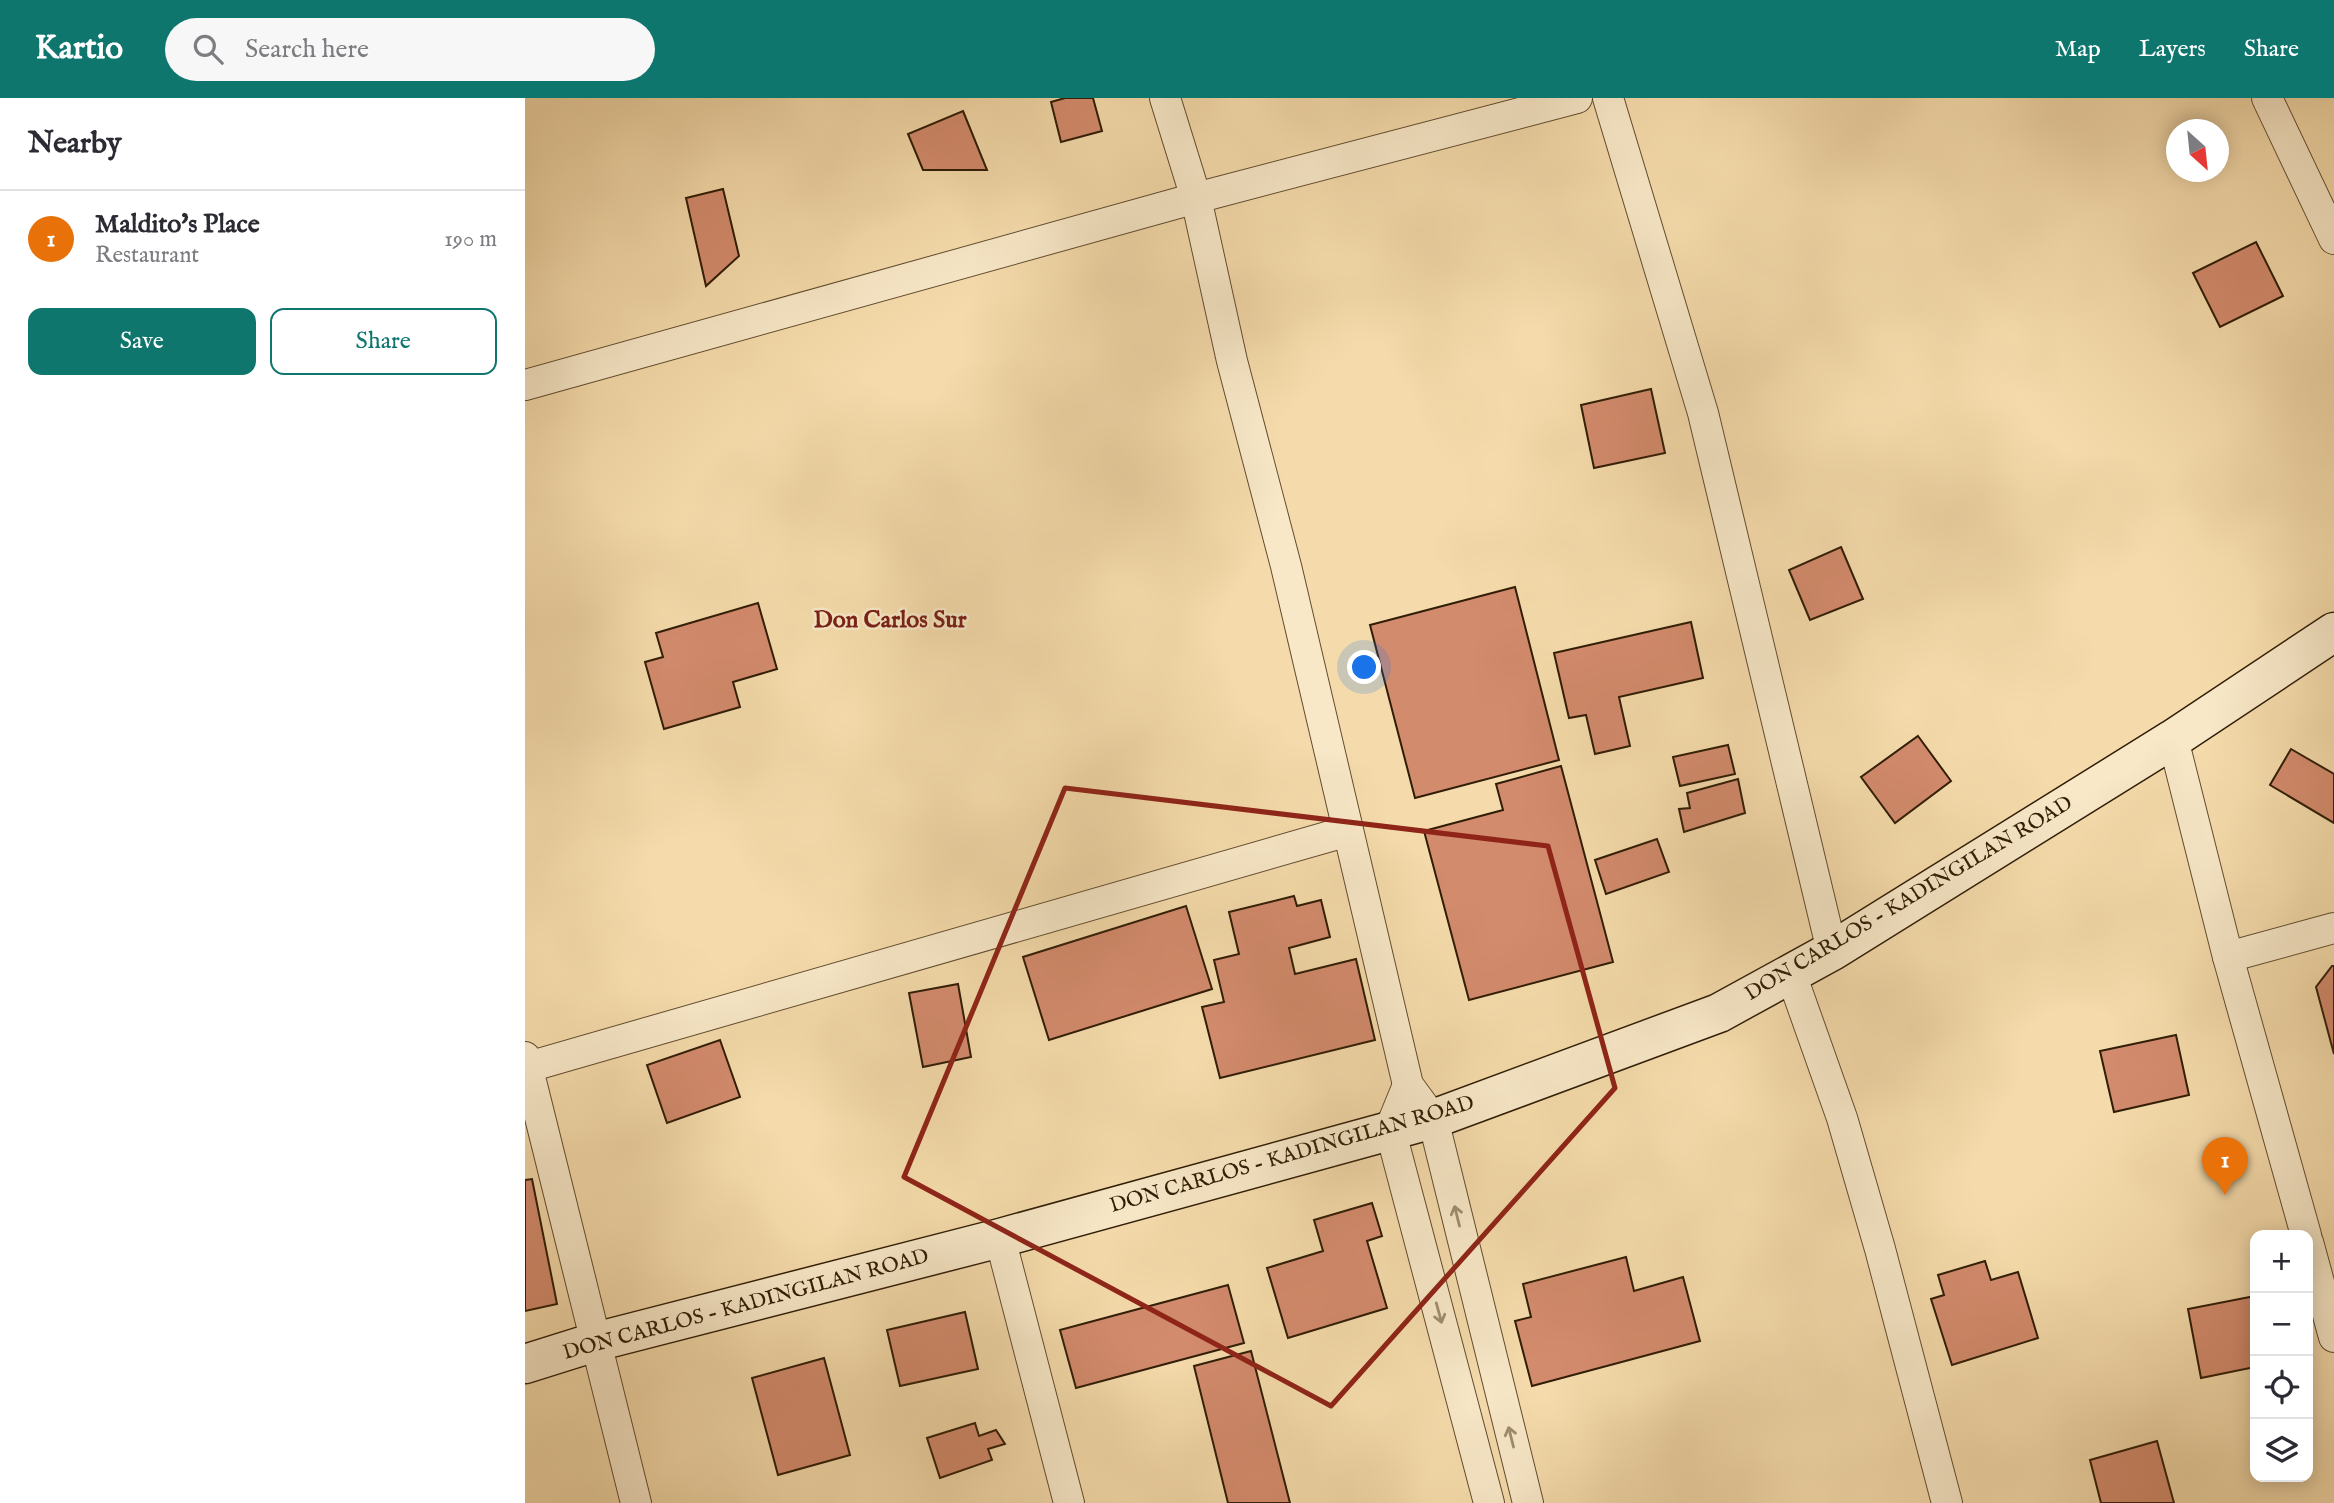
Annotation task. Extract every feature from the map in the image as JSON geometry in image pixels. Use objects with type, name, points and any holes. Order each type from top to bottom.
[{"type":"main road","name":"DON CARLOS - KADINGILAN ROAD","points":[[525,1364],[595,1342],[1000,1238],[1433,1119],[1719,1013],[1832,951],[2173,739],[2334,632]]},
{"type":"street","points":[[1165,98],[1196,198],[1232,361],[1286,566],[1408,1084],[1433,1119],[1528,1503]]},
{"type":"street","points":[[525,385],[1196,198],[1577,98]]},
{"type":"street","points":[[1608,98],[1703,413],[1832,951]]},
{"type":"street","points":[[2267,98],[2334,239]]},
{"type":"street","points":[[2173,739],[2228,957],[2305,1230]]},
{"type":"street","points":[[636,1503],[526,1062],[1348,831]]},
{"type":"street","points":[[2228,957],[2334,928]]},
{"type":"street","points":[[1791,974],[1842,1118],[1881,1249],[1947,1503]]},
{"type":"street","points":[[1408,1084],[1390,1129],[1489,1503]]},
{"type":"street","points":[[1000,1238],[1069,1503]]},
{"type":"street","points":[[2313,1260],[2333,1330]]},
{"type":"highlighted area","points":[[1065,788],[1548,846],[1615,1088],[1331,1406],[904,1177]]},
{"type":"building","points":[[1065,98],[1093,98],[1102,131],[1061,142],[1051,102]]},
{"type":"building","points":[[963,111],[987,170],[923,170],[908,134]]},
{"type":"building","points":[[723,189],[739,256],[706,286],[686,198]]},
{"type":"building","points":[[2256,242],[2283,296],[2220,327],[2193,273]]},
{"type":"building","points":[[1651,389],[1665,453],[1594,468],[1581,405]]},
{"type":"building","points":[[1841,547],[1863,599],[1810,620],[1789,570]]},
{"type":"building","points":[[1515,587],[1559,760],[1415,798],[1370,625]]},
{"type":"building","points":[[758,603],[777,669],[733,682],[740,707],[664,729],[645,662],[663,657],[656,633]]},
{"type":"building","points":[[1691,622],[1703,678],[1619,697],[1630,746],[1595,754],[1586,715],[1569,718],[1554,653]]},
{"type":"building","points":[[1918,736],[1951,781],[1895,823],[1861,777]]},
{"type":"building","points":[[1728,745],[1735,774],[1680,786],[1673,757]]},
{"type":"building","points":[[2291,749],[2334,774],[2334,823],[2270,785]]},
{"type":"building","points":[[1561,766],[1613,962],[1469,1000],[1424,831],[1503,810],[1496,784]]},
{"type":"building","points":[[1738,779],[1745,813],[1684,832],[1679,809],[1690,808],[1687,793]]},
{"type":"building","points":[[1657,839],[1669,872],[1606,894],[1595,860]]},
{"type":"building","points":[[1294,896],[1297,906],[1321,900],[1330,937],[1289,948],[1295,974],[1356,959],[1375,1040],[1220,1078],[1202,1007],[1224,1002],[1214,960],[1239,954],[1229,912]]},
{"type":"building","points":[[1186,906],[1212,989],[1049,1040],[1023,957]]},
{"type":"building","points":[[2334,966],[2334,1054],[2316,987]]},
{"type":"building","points":[[958,984],[971,1057],[923,1067],[909,993]]},
{"type":"building","points":[[2176,1035],[2189,1095],[2114,1112],[2100,1051]]},
{"type":"building","points":[[720,1040],[740,1097],[667,1123],[647,1065]]},
{"type":"building","points":[[532,1179],[557,1304],[525,1311],[525,1180]]},
{"type":"building","points":[[1372,1203],[1382,1236],[1367,1241],[1387,1308],[1288,1338],[1267,1268],[1323,1251],[1314,1220]]},
{"type":"building","points":[[1626,1257],[1634,1291],[1683,1277],[1700,1341],[1532,1386],[1515,1321],[1531,1317],[1523,1284]]},
{"type":"building","points":[[1985,1261],[1991,1280],[2018,1272],[2038,1338],[1952,1365],[1931,1299],[1944,1295],[1938,1275]]},
{"type":"building","points":[[1228,1285],[1244,1343],[1076,1388],[1060,1330]]},
{"type":"building","points":[[2250,1297],[2250,1368],[2201,1378],[2188,1309]]},
{"type":"building","points":[[965,1312],[978,1369],[900,1386],[887,1330]]},
{"type":"building","points":[[1251,1351],[1290,1503],[1228,1503],[1194,1366]]},
{"type":"building","points":[[824,1358],[850,1455],[778,1475],[752,1378]]},
{"type":"building","points":[[975,1423],[979,1436],[996,1430],[1005,1444],[988,1449],[992,1460],[940,1478],[927,1438]]},
{"type":"building","points":[[2157,1441],[2174,1503],[2101,1503],[2090,1460]]},
{"type":"place","name":"Maldito's Place","points":[[2225,1195]]},
{"type":"district","name":"Don Carlos Sur","points":[[890,620]]}]
